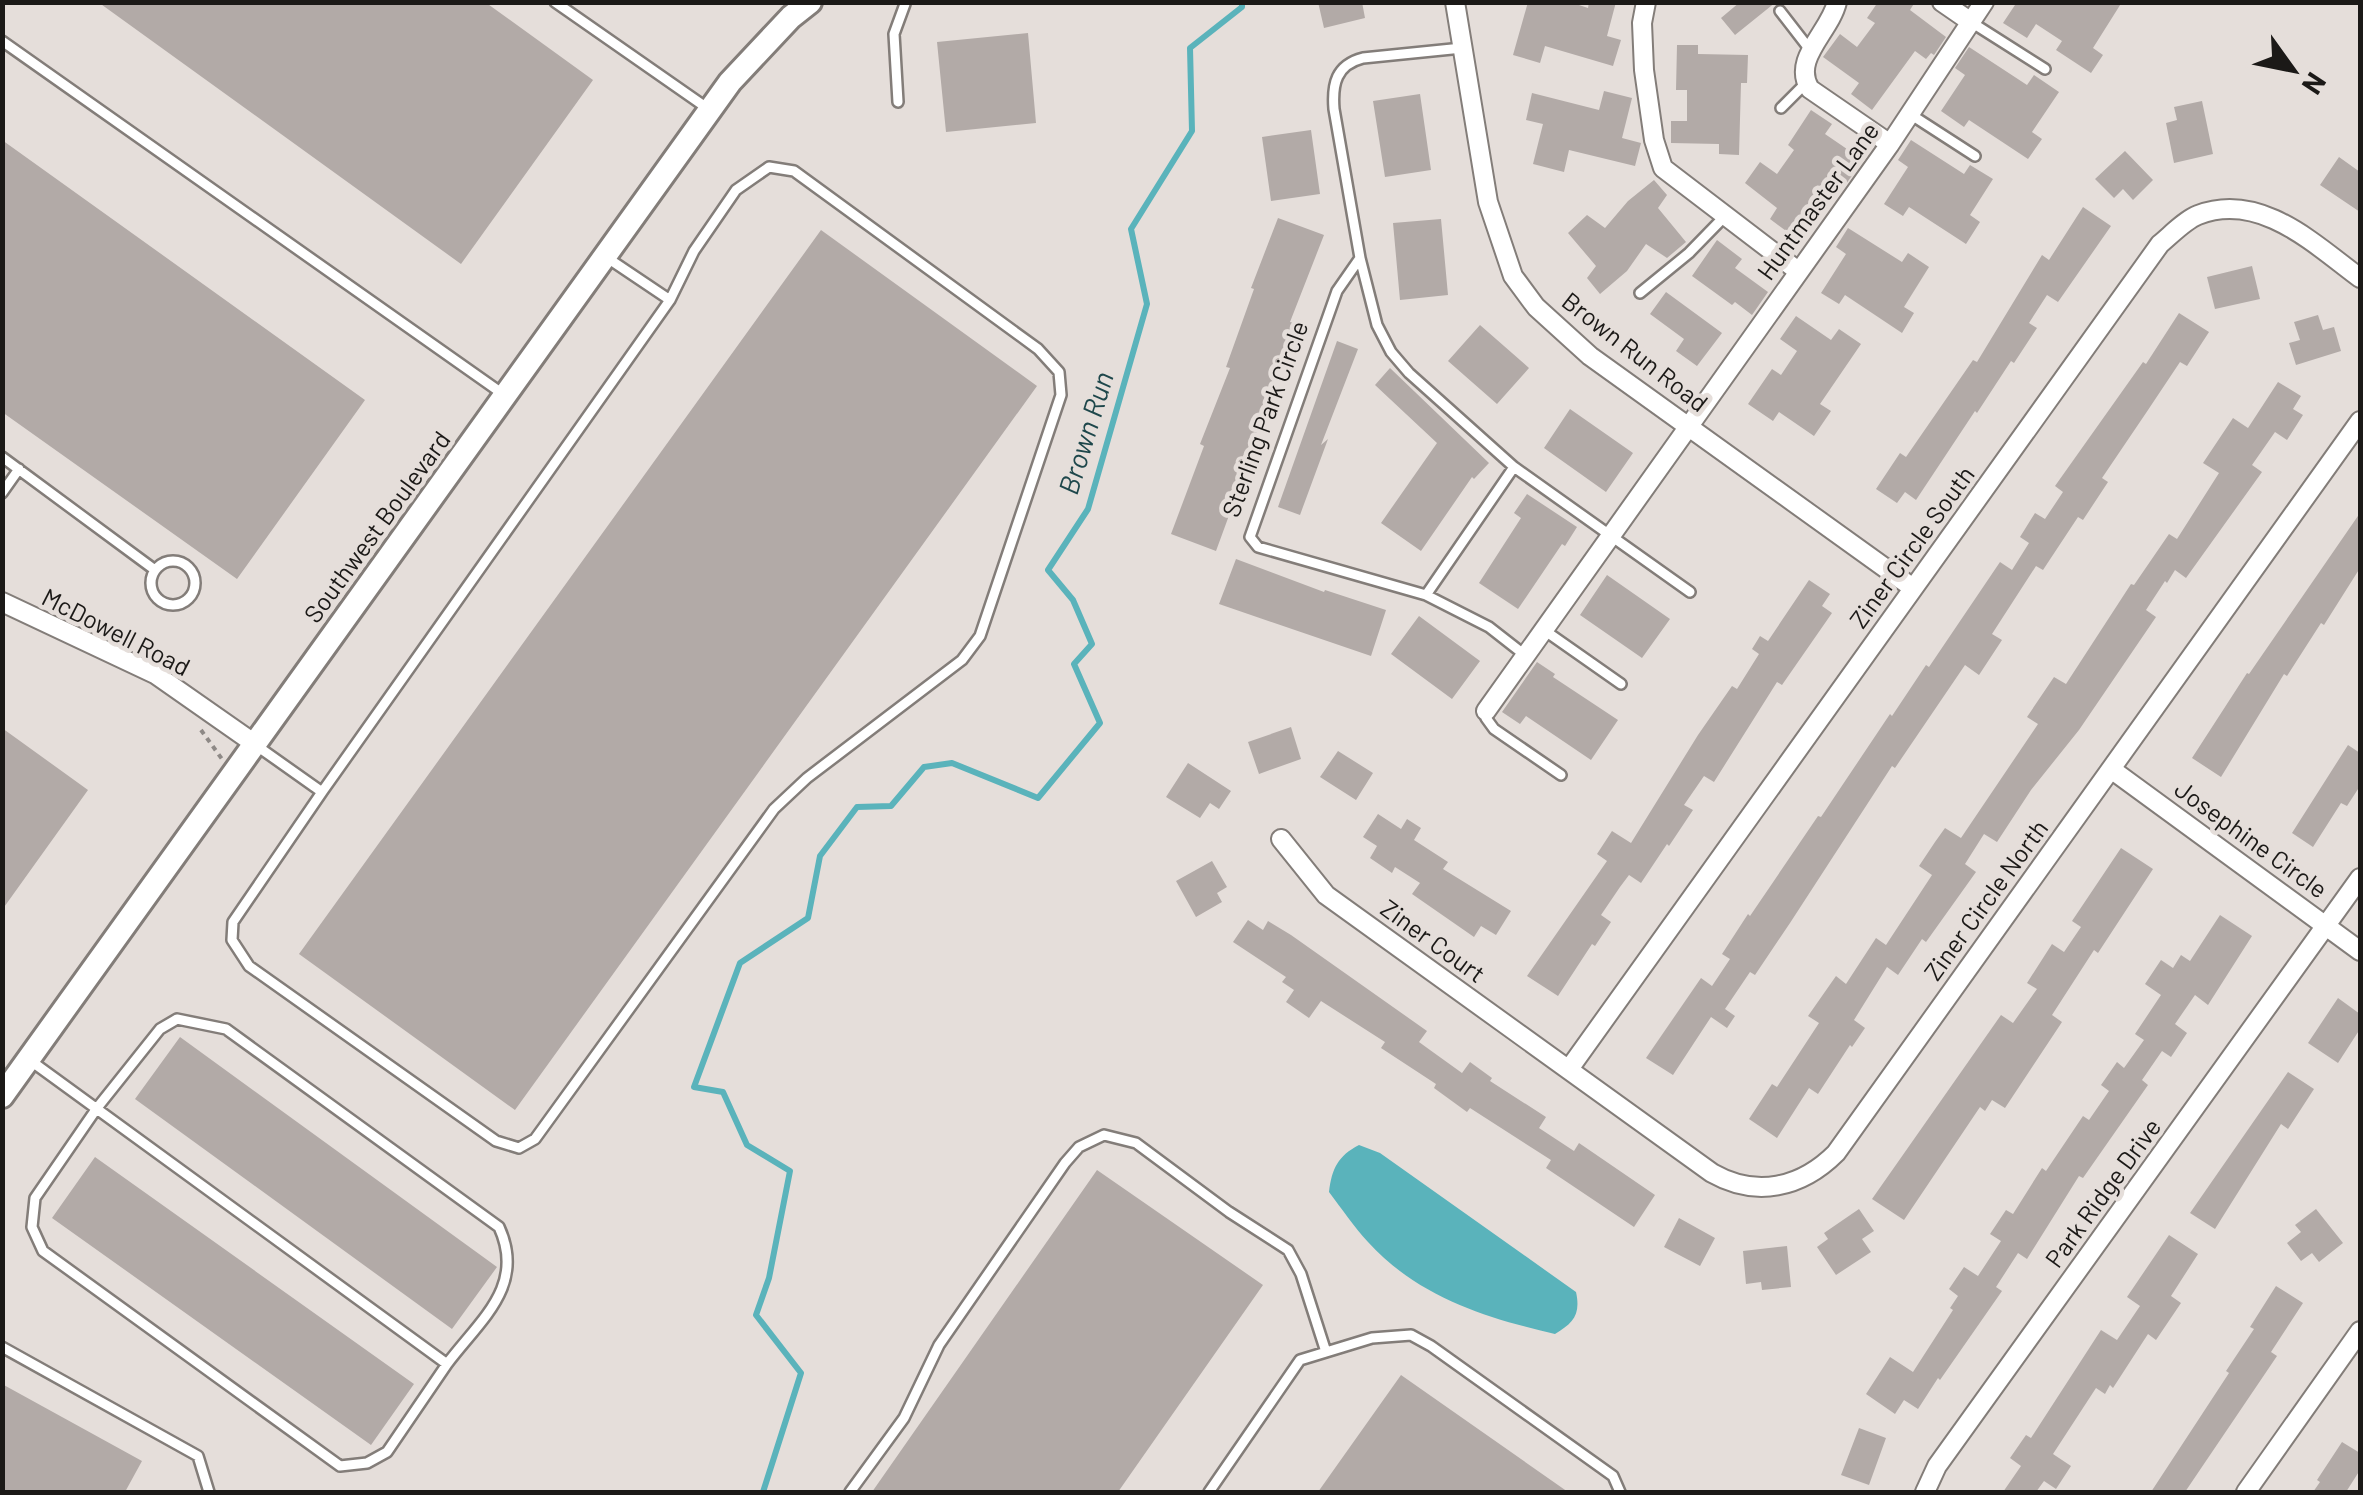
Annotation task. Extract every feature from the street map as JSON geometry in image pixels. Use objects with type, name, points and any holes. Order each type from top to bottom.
[{"type":"street","name":"Southwest Boulevard","points":[[2,1096],[730,82],[810,2]]},
{"type":"street","name":"Brown Run Road","points":[[1455,2],[1488,202],[1514,276],[1536,307],[1564,334],[1914,588]]},
{"type":"street","points":[[1646,2],[1642,23],[1644,70],[1654,140],[1663,168],[1798,271]]},
{"type":"street","points":[[1838,2],[1803,68],[1806,82],[1810,89],[1890,144]]},
{"type":"street","points":[[1942,2],[1971,22]]},
{"type":"street","name":"Huntmaster Lane","points":[[1688,426],[1890,144],[1984,2]]},
{"type":"street","name":"Ziner Circle South","points":[[1569,1069],[2160,244],[2196,215],[2242,208],[2285,224],[2360,278]]},
{"type":"street","name":"Ziner Circle North","points":[[1569,1069],[1726,1181],[1755,1188],[1778,1186],[1820,1169],[1836,1153],[2360,422]]},
{"type":"street","points":[[1486,711],[1688,426]]},
{"type":"street","name":"McDowell Road","points":[[2,602],[154,674],[254,744]]},
{"type":"street","name":"Josephine Circle","points":[[2111,769],[2360,950]]},
{"type":"street","name":"Ziner Court","points":[[1280,839],[1326,895],[1569,1069]]},
{"type":"street","name":"Park Ridge Drive","points":[[1925,1492],[1937,1466],[2360,878]]},
{"type":"street","points":[[2246,1492],[2360,1331]]},
{"type":"lane","points":[[554,2],[710,110]]},
{"type":"lane","points":[[898,102],[894,34],[906,4]]},
{"type":"lane","points":[[1780,11],[1811,51]]},
{"type":"lane","points":[[1971,22],[2045,69]]},
{"type":"lane","points":[[2,41],[505,395]]},
{"type":"lane","points":[[1462,48],[1352,61],[1332,87],[1360,258],[1377,325],[1391,352],[1475,434],[1514,467],[1690,592]]},
{"type":"lane","points":[[1781,108],[1806,82]]},
{"type":"lane","points":[[1910,114],[1975,156]]},
{"type":"lane","points":[[769,168],[794,171],[1038,350],[1059,372],[1061,395],[980,636],[962,660],[808,778],[774,809],[535,1139],[519,1148],[496,1140],[249,966],[232,940],[234,922],[322,792],[670,300],[694,252],[736,190],[769,168]]},
{"type":"lane","points":[[1640,293],[1689,253],[1725,216]]},
{"type":"lane","points":[[605,256],[670,300]]},
{"type":"lane","name":"Sterling Park Circle","points":[[1360,258],[1337,292],[1250,537],[1258,547],[1426,595],[1489,627],[1526,656]]},
{"type":"lane","points":[[2,457],[155,570]]},
{"type":"lane","points":[[1426,595],[1514,467]]},
{"type":"lane","points":[[2,493],[19,469]]},
{"type":"lane","points":[[167,562],[182,562],[195,579],[193,593],[182,603],[162,602],[153,591],[155,570],[167,562]]},
{"type":"lane","points":[[1544,630],[1621,684]]},
{"type":"lane","points":[[1486,711],[1494,729],[1561,775]]},
{"type":"lane","points":[[254,744],[322,792]]},
{"type":"lane","points":[[177,1019],[226,1028],[498,1227],[508,1248],[503,1290],[448,1364],[387,1452],[368,1463],[340,1466],[43,1251],[32,1227],[35,1198],[96,1108],[160,1029],[177,1019]]},
{"type":"lane","points":[[29,1060],[448,1364]]},
{"type":"lane","points":[[850,1492],[904,1418],[939,1345],[1065,1163],[1079,1147],[1104,1134],[1136,1143],[1288,1250],[1301,1274],[1326,1352]]},
{"type":"lane","points":[[1209,1492],[1300,1360],[1372,1338],[1412,1335],[1613,1476],[1620,1492]]},
{"type":"lane","points":[[2,1347],[198,1456],[209,1492]]},
{"type":"path","points":[[202,731],[222,759]]},
{"type":"water","points":[[1359,1145],[1380,1153],[1576,1292],[1577,1307],[1571,1322],[1555,1334],[1504,1321],[1454,1303],[1388,1261],[1329,1192],[1337,1164]]},
{"type":"building","points":[[98,2],[485,2],[593,80],[461,264]]},
{"type":"building","points":[[1318,2],[1362,2],[1365,18],[1324,28]]},
{"type":"building","points":[[1528,2],[1570,2],[1588,8],[1589,2],[1616,2],[1607,36],[1621,40],[1613,66],[1545,46],[1540,63],[1513,55]]},
{"type":"building","points":[[1740,2],[1776,2],[1735,35],[1721,18]]},
{"type":"building","points":[[1878,2],[1915,2],[1910,10],[1946,37],[1934,55],[1931,53],[1926,59],[1915,51],[1872,110],[1851,94],[1859,83],[1823,57],[1840,34],[1857,47],[1875,23],[1867,18]]},
{"type":"building","points":[[2017,2],[2122,2],[2093,48],[2103,55],[2091,73],[2056,50],[2062,41],[2036,24],[2027,38],[2003,23]]},
{"type":"building","points":[[1028,33],[1036,123],[946,132],[937,42]]},
{"type":"building","points":[[1677,45],[1698,45],[1698,54],[1748,55],[1747,83],[1741,83],[1739,155],[1719,154],[1719,144],[1671,143],[1671,121],[1687,121],[1687,90],[1676,90]]},
{"type":"building","points":[[1969,47],[2027,85],[2034,75],[2059,92],[2032,132],[2042,139],[2028,159],[1969,120],[1964,127],[1941,111],[1965,75],[1955,68]]},
{"type":"building","points":[[1604,91],[1632,98],[1622,138],[1641,143],[1635,166],[1569,150],[1564,172],[1533,164],[1543,124],[1526,120],[1532,93],[1599,110]]},
{"type":"building","points":[[1420,94],[1431,170],[1385,177],[1373,101]]},
{"type":"building","points":[[2202,101],[2213,154],[2174,163],[2166,123],[2177,120],[2174,107]]},
{"type":"building","points":[[1811,110],[1832,124],[1825,134],[1863,160],[1846,184],[1834,176],[1793,236],[1770,219],[1777,208],[1745,183],[1760,162],[1777,174],[1794,150],[1788,145]]},
{"type":"building","points":[[1311,130],[1320,194],[1271,201],[1262,137]]},
{"type":"building","points":[[2,140],[365,400],[237,579],[2,412]]},
{"type":"building","points":[[1911,140],[1964,174],[1970,165],[1993,179],[1970,215],[1980,222],[1966,244],[1909,207],[1903,216],[1884,204],[1908,167],[1898,160]]},
{"type":"building","points":[[2125,151],[2153,180],[2133,200],[2123,189],[2114,198],[2095,179]]},
{"type":"building","points":[[2339,157],[2360,172],[2360,212],[2320,185]]},
{"type":"building","points":[[1654,180],[1667,195],[1658,208],[1686,242],[1667,258],[1646,244],[1627,271],[1600,294],[1587,278],[1596,266],[1568,233],[1587,215],[1605,228],[1628,201]]},
{"type":"building","points":[[2083,207],[2111,226],[2058,302],[2047,295],[2029,323],[2037,328],[1916,500],[1905,492],[1897,503],[1876,489],[1900,453],[1906,457],[1973,360],[1977,362],[2042,255],[2049,260]]},
{"type":"building","points":[[1278,218],[1324,235],[1290,322],[1294,323],[1266,401],[1269,402],[1216,551],[1171,534],[1230,368],[1226,367],[1254,289],[1251,288]]},
{"type":"building","points":[[1441,219],[1448,295],[1400,300],[1393,223]]},
{"type":"building","points":[[1848,228],[1902,262],[1908,253],[1929,267],[1904,307],[1914,313],[1902,333],[1845,295],[1839,304],[1821,293],[1846,254],[1836,247]]},
{"type":"building","points":[[821,230],[1037,386],[515,1110],[299,954]]},
{"type":"building","points":[[1717,240],[1742,259],[1735,268],[1768,292],[1752,315],[1692,276]]},
{"type":"building","points":[[2252,266],[2260,299],[2215,309],[2207,277]]},
{"type":"building","points":[[1666,292],[1722,333],[1697,366],[1676,351],[1684,339],[1650,314]]},
{"type":"building","points":[[2179,313],[2209,332],[2187,366],[2180,362],[2102,478],[2108,482],[2083,520],[2078,517],[2043,570],[2036,566],[1992,634],[2002,640],[1979,675],[1965,665],[1895,768],[1892,766],[1755,975],[1750,972],[1725,1009],[1735,1016],[1727,1028],[1711,1017],[1673,1075],[1646,1058],[1701,978],[1712,986],[1730,959],[1722,954],[1748,914],[1821,817],[1890,714],[1926,665],[1929,667],[2000,562],[2012,570],[2029,543],[2020,537],[2035,513],[2045,519],[2063,492],[2055,486]]},
{"type":"building","points":[[2318,315],[2323,330],[2334,327],[2341,351],[2296,365],[2289,343],[2300,340],[2294,322]]},
{"type":"building","points":[[1796,316],[1831,340],[1839,329],[1861,344],[1820,404],[1831,411],[1814,436],[1779,412],[1773,421],[1748,404],[1772,369],[1781,375],[1797,351],[1780,339]]},
{"type":"building","points":[[1480,325],[1529,368],[1497,404],[1448,361]]},
{"type":"building","points":[[1337,341],[1358,349],[1321,445],[1328,439],[1300,515],[1278,507]]},
{"type":"building","points":[[1390,368],[1489,463],[1472,477],[1421,551],[1381,523],[1437,443],[1375,385]]},
{"type":"building","points":[[2278,382],[2301,396],[2293,409],[2303,415],[2287,440],[2275,432],[2252,465],[2262,472],[2186,578],[2175,570],[2165,581],[2146,610],[2156,617],[1997,842],[1984,834],[1965,864],[1976,872],[1926,942],[1922,939],[1898,975],[1887,967],[1854,1020],[1865,1028],[1852,1047],[1818,1094],[1809,1088],[1777,1138],[1749,1119],[1772,1084],[1777,1087],[1819,1023],[1808,1016],[1836,976],[1846,984],[1876,938],[1886,945],[1932,875],[1919,866],[1945,828],[1961,838],[2038,724],[2027,717],[2054,677],[2066,684],[2131,584],[2169,534],[2177,539],[2219,473],[2203,463],[2233,418],[2248,428]]},
{"type":"building","points":[[1570,409],[1633,453],[1606,492],[1544,448]]},
{"type":"building","points":[[1527,494],[1577,527],[1518,609],[1479,583],[1521,518],[1514,513]]},
{"type":"building","points":[[2360,513],[2360,568],[2324,625],[2321,623],[2287,676],[2284,674],[2221,777],[2192,758]]},
{"type":"building","points":[[1236,559],[1386,610],[1371,656],[1219,604]]},
{"type":"building","points":[[1607,575],[1670,619],[1642,658],[1580,615]]},
{"type":"building","points":[[1809,580],[1830,594],[1822,606],[1832,613],[1782,685],[1777,682],[1714,782],[1704,776],[1684,805],[1693,810],[1669,846],[1641,883],[1629,875],[1620,887],[1601,915],[1611,922],[1558,996],[1527,976],[1607,861],[1597,854],[1612,831],[1631,843],[1698,735],[1732,686],[1737,689],[1759,654],[1752,649],[1760,636],[1768,641]]},
{"type":"building","points":[[1419,616],[1480,661],[1452,699],[1391,654]]},
{"type":"building","points":[[1537,662],[1618,720],[1591,760],[1526,716],[1520,724],[1502,712]]},
{"type":"building","points":[[1291,727],[1301,759],[1259,774],[1248,742]]},
{"type":"building","points":[[2,728],[88,790],[2,910]]},
{"type":"building","points":[[2348,745],[2360,753],[2360,786],[2347,806],[2341,803],[2313,847],[2292,833]]},
{"type":"building","points":[[1338,751],[1373,773],[1356,800],[1320,777]]},
{"type":"building","points":[[1188,763],[1231,791],[1219,809],[1210,803],[1200,818],[1166,797]]},
{"type":"building","points":[[1378,814],[1401,829],[1407,819],[1421,828],[1414,840],[1448,862],[1443,869],[1511,911],[1496,935],[1481,926],[1474,937],[1412,894],[1420,883],[1395,867],[1392,873],[1370,858],[1377,846],[1363,837]]},
{"type":"building","points":[[2121,848],[2153,869],[2052,1015],[2062,1022],[2005,1108],[1992,1100],[1985,1111],[1980,1107],[1904,1220],[1872,1199],[2001,1015],[2013,1023],[2037,989],[2027,983],[2052,944],[2064,952],[2081,927],[2072,921]]},
{"type":"building","points":[[1212,861],[1227,887],[1217,893],[1222,902],[1196,917],[1176,881]]},
{"type":"building","points":[[2220,915],[2252,936],[2208,1005],[2195,995],[2175,1024],[2187,1033],[2171,1057],[2162,1051],[2142,1080],[2148,1085],[2083,1178],[2079,1176],[2027,1259],[2018,1253],[1996,1287],[2002,1291],[1940,1380],[1918,1409],[1904,1400],[1895,1414],[1866,1394],[1890,1357],[1913,1372],[1953,1310],[1950,1308],[1958,1296],[1949,1289],[1964,1267],[1978,1276],[2001,1241],[1990,1234],[2006,1210],[2013,1214],[2042,1168],[2046,1171],[2083,1116],[2089,1120],[2109,1091],[2101,1085],[2117,1062],[2124,1068],[2144,1040],[2135,1034],[2161,995],[2145,984],[2161,960],[2173,968],[2181,955],[2190,961]]},
{"type":"building","points":[[1248,920],[1263,930],[1268,921],[1291,935],[1427,1031],[1419,1042],[1462,1073],[1470,1062],[1492,1078],[1490,1081],[1546,1117],[1539,1128],[1574,1151],[1579,1143],[1655,1195],[1634,1227],[1546,1168],[1551,1160],[1470,1108],[1467,1112],[1434,1088],[1436,1084],[1381,1048],[1385,1042],[1321,1001],[1309,1018],[1286,1002],[1294,990],[1282,982],[1286,977],[1233,942]]},
{"type":"building","points":[[2338,998],[2360,1014],[2360,1029],[2338,1063],[2308,1043]]},
{"type":"building","points":[[180,1037],[497,1267],[452,1329],[135,1099]]},
{"type":"building","points":[[2288,1072],[2314,1089],[2288,1129],[2281,1124],[2215,1229],[2190,1213]]},
{"type":"building","points":[[95,1157],[414,1384],[371,1445],[52,1218]]},
{"type":"building","points":[[1097,1170],[1263,1285],[1118,1492],[872,1492]]},
{"type":"building","points":[[1859,1209],[1874,1231],[1862,1239],[1871,1252],[1836,1275],[1817,1247],[1828,1239],[1824,1233]]},
{"type":"building","points":[[2316,1209],[2343,1243],[2319,1262],[2312,1253],[2301,1261],[2287,1243],[2301,1232],[2295,1225]]},
{"type":"building","points":[[1679,1218],[1715,1238],[1700,1266],[1664,1247]]},
{"type":"building","points":[[2169,1235],[2198,1254],[2171,1296],[2181,1303],[2156,1340],[2148,1334],[2113,1388],[2110,1385],[2105,1394],[2096,1388],[2053,1454],[2071,1466],[2056,1489],[2044,1481],[2036,1492],[2003,1492],[2021,1466],[2010,1458],[2026,1435],[2031,1438],[2101,1330],[2117,1340],[2140,1306],[2127,1297]]},
{"type":"building","points":[[1787,1246],[1791,1287],[1762,1290],[1761,1282],[1746,1284],[1743,1251]]},
{"type":"building","points":[[2276,1286],[2303,1303],[2271,1352],[2277,1356],[2185,1492],[2151,1492],[2229,1373],[2226,1371]]},
{"type":"building","points":[[1401,1375],[1568,1492],[1318,1492]]},
{"type":"building","points":[[2,1384],[142,1461],[125,1492],[2,1492]]},
{"type":"building","points":[[1859,1428],[1886,1438],[1869,1485],[1841,1475]]},
{"type":"building","points":[[2342,1442],[2360,1453],[2360,1470],[2346,1492],[2313,1492],[2320,1482],[2317,1480]]},
{"type":"waterway","name":"Brown Run","points":[[763,1492],[801,1373],[756,1315],[769,1278],[790,1171],[747,1145],[723,1092],[694,1087],[740,963],[808,918],[820,856],[857,807],[891,806],[924,767],[952,763],[1038,798],[1100,723],[1074,664],[1092,644],[1073,600],[1048,570],[1088,509],[1147,304],[1131,229],[1192,131],[1190,48],[1242,7],[1242,2]]}]
